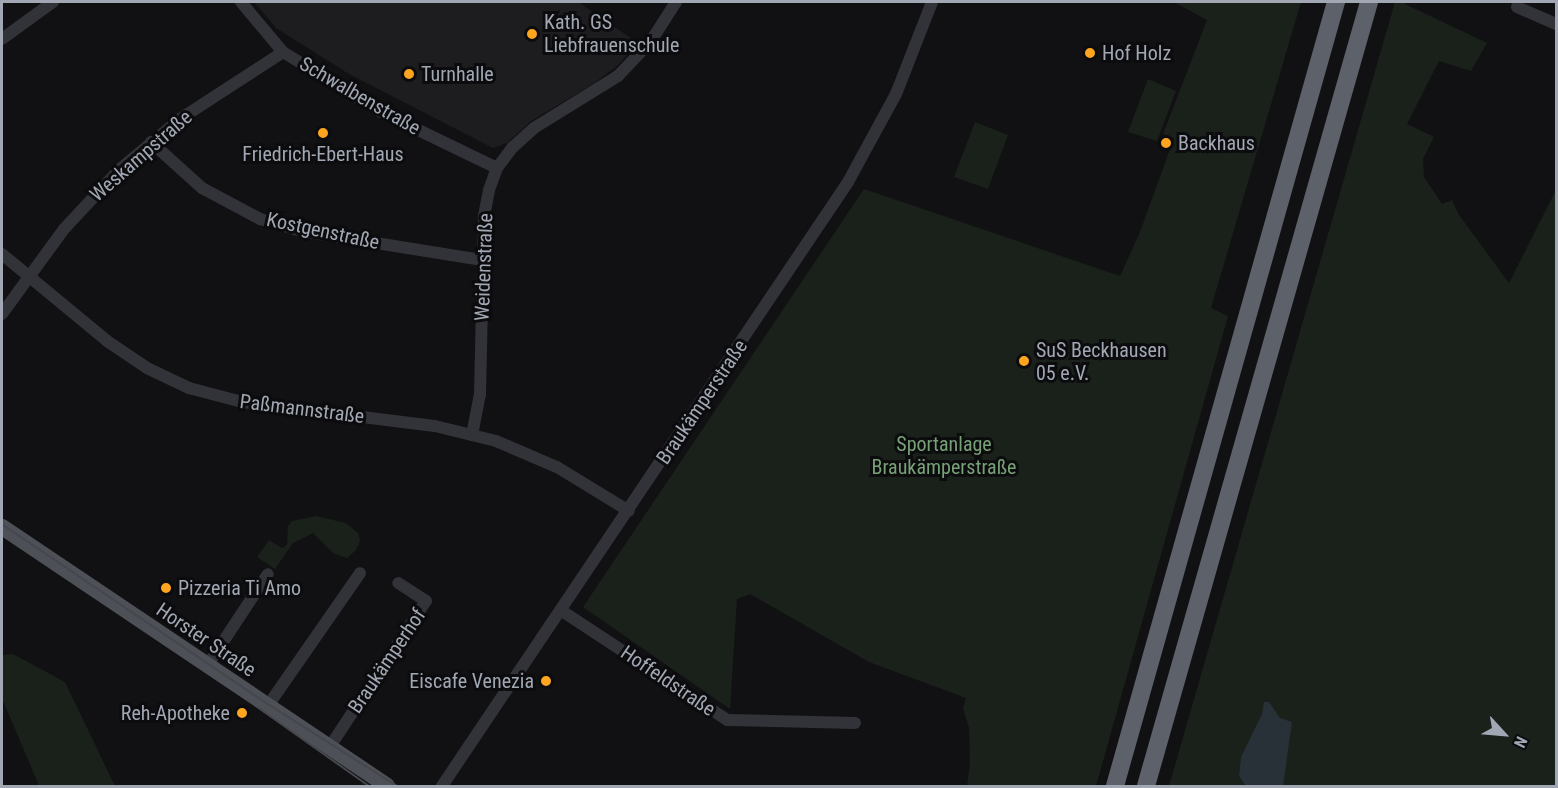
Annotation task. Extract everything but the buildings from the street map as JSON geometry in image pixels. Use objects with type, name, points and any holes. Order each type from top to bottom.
[{"type":"highway","points":[[1114,786],[1336,2]]},
{"type":"highway","points":[[1146,786],[1370,2]]},
{"type":"main road","name":"Horster Straße","points":[[2,527],[387,786]]},
{"type":"street","points":[[2,37],[53,2]]},
{"type":"street","name":"Schwalbenstraße","points":[[241,2],[283,52],[379,111],[497,168]]},
{"type":"street","name":"Weidenstraße","points":[[472,435],[480,394],[485,203],[497,168],[513,147],[534,128],[618,76],[651,41],[676,2]]},
{"type":"street","name":"Braukämperstraße","points":[[442,786],[848,182],[896,94],[932,2]]},
{"type":"street","points":[[1517,7],[1557,24]]},
{"type":"street","name":"Weskampstraße","points":[[2,314],[85,204],[151,142],[188,114],[283,52]]},
{"type":"street","name":"Kostgenstraße","points":[[151,142],[202,188],[260,219],[301,231],[483,260]]},
{"type":"street","name":"Paßmannstraße","points":[[2,254],[107,341],[169,379],[203,393],[242,402],[435,426],[472,435],[528,454],[557,467],[629,511]]},
{"type":"street","points":[[267,707],[360,573]]},
{"type":"street","points":[[207,666],[268,574]]},
{"type":"street","name":"Braukämperhof","points":[[329,748],[426,601],[398,583]]},
{"type":"street","name":"Hoffeldstraße","points":[[562,610],[727,720],[855,723]]},
{"type":"shaded area","points":[[254,2],[578,2],[638,43],[617,66],[593,84],[531,121],[507,143],[493,148],[349,74],[276,28]]},
{"type":"shaded area","points":[[1264,702],[1269,702],[1280,718],[1292,722],[1283,786],[1246,786],[1239,776],[1241,757],[1262,714]]},
{"type":"green space","name":"Sportanlage Braukämperstraße","points":[[1174,2],[1301,2],[1211,308],[1228,316],[1096,786],[967,786],[970,763],[969,728],[963,708],[966,698],[869,662],[750,594],[737,599],[730,709],[583,607],[864,189],[1120,276],[1140,232],[1174,138],[1163,134],[1207,20]]},
{"type":"green space","points":[[1395,2],[1406,2],[1405,4],[1487,43],[1471,71],[1439,61],[1407,124],[1434,137],[1423,159],[1424,177],[1442,204],[1452,200],[1459,215],[1509,283],[1556,190],[1556,786],[1169,786]]},
{"type":"green space","points":[[1148,79],[1176,91],[1157,141],[1128,132]]},
{"type":"green space","points":[[975,122],[1008,135],[988,189],[954,177]]},
{"type":"green space","points":[[316,516],[346,523],[358,533],[360,540],[356,550],[347,558],[333,553],[313,533],[293,543],[275,569],[257,557],[269,540],[282,548],[287,545],[288,526],[292,521]]},
{"type":"green space","points":[[13,654],[65,682],[115,786],[39,786],[2,698],[2,655]]},
{"type":"tram line","points":[[2,524],[268,704],[397,786]]},
{"type":"tram line","points":[[259,708],[369,786]]},
{"type":"place","name":"Kath. GS Liebfrauenschule","points":[[532,34]]},
{"type":"place","name":"Hof Holz","points":[[1090,53]]},
{"type":"place","name":"Turnhalle","points":[[409,74]]},
{"type":"place","name":"Friedrich-Ebert-Haus","points":[[323,133]]},
{"type":"place","name":"Backhaus","points":[[1166,143]]},
{"type":"place","name":"SuS Beckhausen 05 e.V.","points":[[1024,361]]},
{"type":"place","name":"Pizzeria Ti Amo","points":[[166,588]]},
{"type":"place","name":"Eiscafe Venezia","points":[[546,681]]},
{"type":"place","name":"Reh-Apotheke","points":[[242,713]]}]
